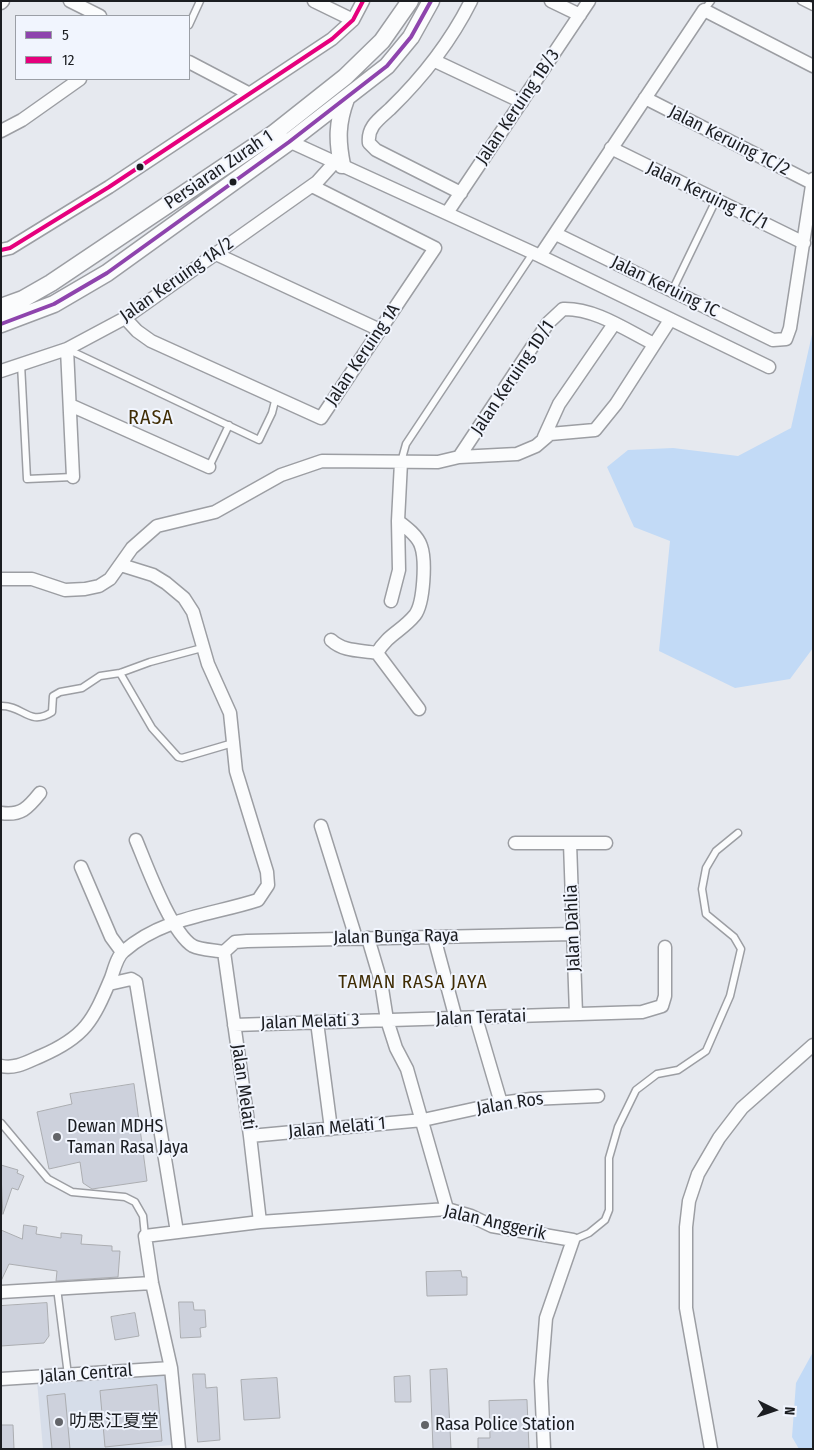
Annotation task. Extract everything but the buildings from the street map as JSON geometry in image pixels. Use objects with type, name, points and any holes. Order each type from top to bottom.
[{"type":"main road","name":"Persiaran Zurah 1","points":[[1,308],[23,299],[51,283],[273,134],[345,77],[382,41],[410,1]]},
{"type":"main road","name":"Persiaran Zurah 1","points":[[1,324],[54,304],[107,273],[289,142],[387,66],[411,37],[431,1]]},
{"type":"main road","points":[[338,163],[337,130],[346,99]]},
{"type":"street","points":[[70,1],[98,15]]},
{"type":"street","points":[[314,1],[353,20]]},
{"type":"street","points":[[1,250],[10,248],[109,187],[332,39],[353,20],[363,1]]},
{"type":"street","points":[[461,193],[376,150],[369,143],[368,135],[373,125],[417,83],[435,61],[459,25],[471,1]]},
{"type":"street","points":[[551,1],[580,15]]},
{"type":"street","name":"Jalan Keruing 1B/3","points":[[447,213],[589,1]]},
{"type":"street","points":[[537,254],[556,234],[611,148],[708,6],[813,66]]},
{"type":"street","points":[[435,61],[522,102]]},
{"type":"street","points":[[190,63],[248,93]]},
{"type":"street","points":[[1,130],[22,120],[79,80]]},
{"type":"street","name":"Jalan Keruing 1C/2","points":[[645,98],[812,181]]},
{"type":"street","points":[[273,134],[537,254],[769,367]]},
{"type":"street","name":"Jalan Keruing 1C/1","points":[[611,148],[804,243]]},
{"type":"street","name":"Jalan Keruing 1A/2","points":[[1,371],[67,349],[125,318],[312,186],[338,163]]},
{"type":"street","points":[[804,243],[812,181]]},
{"type":"street","name":"Jalan Keruing 1A","points":[[125,318],[137,331],[151,341],[320,418],[435,248],[312,186]]},
{"type":"street","name":"Jalan Keruing 1C","points":[[556,234],[773,340],[786,339],[790,328],[804,243]]},
{"type":"street","points":[[216,254],[380,330]]},
{"type":"street","name":"Jalan Keruing 1D/1","points":[[459,457],[548,323],[563,309],[579,309],[654,344]]},
{"type":"street","points":[[544,437],[558,432],[595,430],[616,404],[670,320]]},
{"type":"street","points":[[1,579],[32,579],[65,590],[99,586],[110,579],[132,548],[157,526],[215,512],[281,475],[322,461],[438,462],[459,457],[518,454],[536,446],[544,437],[559,404],[614,324]]},
{"type":"street","points":[[67,349],[73,478]]},
{"type":"street","points":[[70,404],[209,467]]},
{"type":"street","points":[[390,601],[399,570],[398,521],[402,462]]},
{"type":"street","points":[[377,653],[390,635],[416,613],[421,597],[423,570],[421,545],[398,521]]},
{"type":"street","points":[[1,1066],[16,1067],[71,1041],[86,1029],[109,984],[122,952],[134,943],[189,916],[258,900],[268,885],[267,872],[259,842],[236,771],[230,713],[202,648],[194,612],[184,598],[166,583],[153,575],[121,565]]},
{"type":"street","points":[[331,640],[338,647],[377,653],[420,709]]},
{"type":"street","points":[[1,813],[13,815],[22,813],[40,793]]},
{"type":"street","points":[[321,826],[362,938],[381,982],[387,1020],[396,1048],[408,1069],[447,1209]]},
{"type":"street","points":[[136,840],[166,910],[174,923],[193,946],[224,952]]},
{"type":"street","points":[[515,843],[606,843]]},
{"type":"street","name":"Jalan Dahlia","points":[[570,843],[576,1014]]},
{"type":"street","points":[[81,867],[111,937],[122,952]]},
{"type":"street","name":"Jalan Bunga Raya","points":[[224,952],[235,942],[247,941],[573,934]]},
{"type":"street","points":[[434,937],[456,1019]]},
{"type":"street","name":"Jalan Teratai","points":[[387,1020],[642,1012],[662,1006],[665,996],[665,947]]},
{"type":"street","name":"Jalan Melati","points":[[224,952],[260,1222]]},
{"type":"street","points":[[109,984],[131,979],[137,985],[177,1232]]},
{"type":"street","points":[[476,1018],[501,1103]]},
{"type":"street","name":"Jalan Melati 3","points":[[234,1024],[387,1020]]},
{"type":"street","points":[[317,1022],[331,1129]]},
{"type":"street","points":[[711,1449],[686,1308],[686,1227],[689,1201],[698,1174],[720,1138],[742,1108],[798,1056],[813,1045]]},
{"type":"street","name":"Jalan Ros","points":[[423,1120],[530,1098],[598,1096]]},
{"type":"street","name":"Jalan Melati 1","points":[[250,1136],[423,1120]]},
{"type":"street","name":"Jalan Anggerik","points":[[144,1236],[260,1222],[447,1209],[471,1216],[492,1226],[573,1240],[546,1318],[541,1382],[544,1449]]},
{"type":"street","points":[[144,1236],[152,1283],[171,1368],[179,1448]]},
{"type":"street","points":[[1,1292],[152,1283]]},
{"type":"street","name":"Jalan Central","points":[[1,1379],[171,1368]]},
{"type":"lane","points":[[190,23],[200,1]]},
{"type":"lane","points":[[801,1],[813,7]]},
{"type":"lane","points":[[672,291],[716,200]]},
{"type":"lane","points":[[402,462],[406,444],[537,254]]},
{"type":"lane","points":[[67,349],[259,440],[272,413],[276,398]]},
{"type":"lane","points":[[21,364],[27,479],[73,478]]},
{"type":"lane","points":[[209,467],[229,425]]},
{"type":"lane","points":[[1,706],[13,707],[29,717],[40,717],[52,712],[55,694],[82,688],[100,676],[120,673],[150,662],[202,648]]},
{"type":"lane","points":[[120,673],[152,728],[178,757],[182,758],[233,743]]},
{"type":"lane","points":[[573,1240],[589,1233],[606,1220],[609,1210],[609,1158],[618,1127],[636,1090],[657,1074],[678,1070],[706,1051],[730,996],[741,949],[734,937],[706,914],[702,889],[706,868],[716,851],[738,833]]},
{"type":"lane","points":[[1,1123],[48,1179],[72,1192],[125,1197],[135,1202],[143,1216],[144,1236]]},
{"type":"lane","points":[[57,1288],[68,1375]]},
{"type":"lane","points":[[173,1449],[179,1448]]},
{"type":"shaded area","points":[[165,1373],[171,1445],[133,1449],[43,1449],[37,1381]]},
{"type":"water","points":[[813,330],[813,648],[790,679],[735,688],[659,651],[670,541],[634,527],[607,467],[628,450],[673,448],[738,456],[791,428]]},
{"type":"water","points":[[813,1352],[813,1449],[799,1449],[792,1437],[796,1383]]},
{"type":"transit line","name":"12","points":[[1,250],[10,248],[109,187],[332,39],[353,20],[363,1]]},
{"type":"transit line","name":"5","points":[[1,324],[54,304],[107,273],[289,142],[387,66],[411,37],[431,1]]},
{"type":"place","name":"Dewan MDHS Taman Rasa Jaya","points":[[57,1137]]},
{"type":"place","name":"叻思江夏堂","points":[[59,1422]]},
{"type":"place","name":"Rasa Police Station","points":[[425,1425]]},
{"type":"district","name":"RASA","points":[[151,418]]},
{"type":"district","name":"TAMAN RASA JAYA","points":[[413,983]]}]
